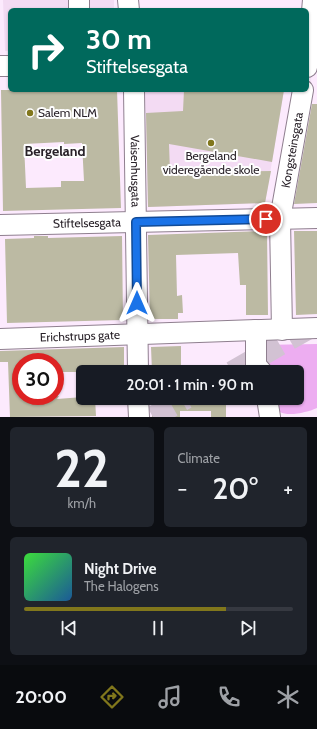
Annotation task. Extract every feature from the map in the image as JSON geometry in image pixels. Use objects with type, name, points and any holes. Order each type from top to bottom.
[{"type":"street","points":[[310,61],[312,0]]},
{"type":"street","name":"Vaisenhusgata","points":[[134,92],[137,272],[136,334],[138,365]]},
{"type":"street","name":"Kongsteinsgata","points":[[282,330],[280,219],[303,92]]},
{"type":"street","name":"Stiftelsesgata","points":[[0,225],[317,218]]},
{"type":"street","name":"Erichstrups gate","points":[[0,339],[317,328]]},
{"type":"street","points":[[256,330],[256,365]]},
{"type":"street","points":[[138,405],[139,417]]},
{"type":"street","points":[[268,405],[270,417]]},
{"type":"shaded area","points":[[3,0],[114,0],[114,8],[8,8],[8,51],[5,51]]},
{"type":"shaded area","name":"Bergeland videregående skole","points":[[145,92],[284,92],[265,203],[148,207]]},
{"type":"shaded area","points":[[317,344],[317,408],[293,414],[280,412],[275,405],[304,405],[304,365],[264,365],[260,345]]},
{"type":"building","points":[[1,90],[8,90],[8,92],[117,92],[121,208],[3,211]],"holes":[[[64,142],[64,144],[82,143],[84,181],[61,181],[61,187],[26,188],[24,144]]]},
{"type":"building","name":"Bergeland videregående skole","points":[[184,92],[284,92],[272,162],[169,144],[170,172],[271,171],[265,203],[148,207],[146,113],[183,111]]},
{"type":"building","points":[[312,104],[317,104],[317,203],[294,204]]},
{"type":"building","points":[[267,231],[268,315],[246,315],[246,285],[240,285],[238,253],[176,255],[177,296],[182,295],[183,313],[178,313],[178,319],[150,319],[148,235]]},
{"type":"building","points":[[294,231],[317,231],[317,314],[296,315]]},
{"type":"building","points":[[34,236],[48,236],[48,238],[122,236],[123,320],[7,323],[5,239],[34,238]]},
{"type":"building","points":[[181,346],[181,365],[152,365],[151,347]]},
{"type":"building","points":[[124,347],[124,365],[76,365],[76,372],[64,372],[64,353],[12,353],[12,405],[64,405],[64,398],[76,398],[76,405],[95,405],[96,416],[10,417],[8,362],[0,362],[0,351]]},
{"type":"building","points":[[152,405],[226,405],[226,417],[211,417],[211,411],[180,411],[180,417],[152,417]]},
{"type":"tunnel","points":[[244,365],[316,324]]},
{"type":"tunnel","points":[[153,417],[174,405]]},
{"type":"place","name":"Salem NLM","points":[[30,113]]},
{"type":"place","name":"Bergeland videregående skole","points":[[211,143]]},
{"type":"district","name":"Bergeland","points":[[55,151]]},
{"type":"route","points":[[137,303],[136,222],[266,219]]}]
